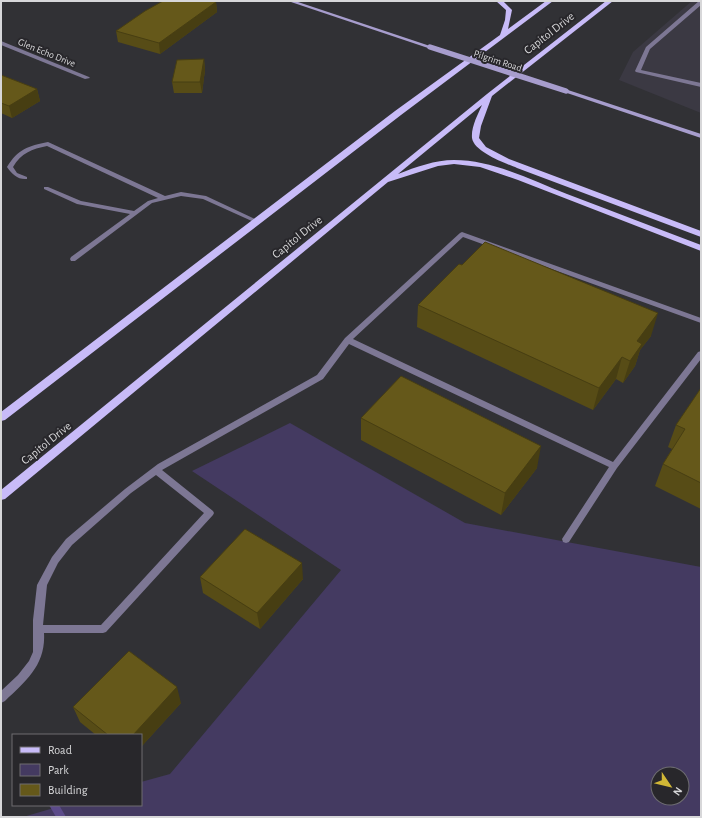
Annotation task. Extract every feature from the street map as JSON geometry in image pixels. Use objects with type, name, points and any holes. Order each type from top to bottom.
[{"type":"main road","name":"Pilgrim Road","points":[[290,1],[701,136]]},
{"type":"main road","points":[[498,1],[509,10],[508,20],[503,35]]},
{"type":"main road","name":"Capitol Drive","points":[[1,417],[256,221],[550,1]]},
{"type":"main road","name":"Capitol Drive","points":[[1,496],[489,95],[610,1]]},
{"type":"main road","points":[[489,95],[475,132],[477,143],[485,150],[524,168],[701,234]]},
{"type":"main road","points":[[382,183],[434,164],[452,162],[471,163],[491,168],[548,189],[701,248]]},
{"type":"street","points":[[701,2],[648,48],[638,70],[701,85]]},
{"type":"street","name":"Glen Echo Drive","points":[[1,43],[87,78]]},
{"type":"street","points":[[25,178],[15,174],[10,167],[16,156],[32,148],[48,144],[163,198]]},
{"type":"street","points":[[46,188],[79,203],[136,212]]},
{"type":"street","points":[[73,259],[150,202],[180,194],[204,197],[256,221]]},
{"type":"street","points":[[1,698],[22,678],[33,664],[38,652],[38,620],[42,585],[55,560],[69,542],[128,491],[156,470],[320,377],[348,340],[462,234],[701,321]]},
{"type":"street","points":[[348,340],[614,466]]},
{"type":"street","points":[[566,539],[614,466],[701,354]]},
{"type":"street","points":[[39,629],[103,630],[210,513],[156,470]]},
{"type":"shaded area","points":[[692,1],[701,1],[701,113],[619,80],[633,52]]},
{"type":"green space","points":[[290,423],[465,523],[701,567],[701,817],[23,817],[61,806],[142,806],[142,782],[170,774],[341,570],[192,471]]},
{"type":"building","points":[[163,1],[216,2],[159,43],[116,31],[145,11]]},
{"type":"building","points":[[204,59],[200,82],[172,82],[177,60]]},
{"type":"building","points":[[1,75],[37,89],[9,106],[1,103]]},
{"type":"building","points":[[485,242],[658,313],[637,341],[642,344],[630,361],[622,357],[599,388],[418,305],[459,264],[462,265]]},
{"type":"building","points":[[401,376],[541,446],[505,493],[361,418]]},
{"type":"building","points":[[701,388],[701,483],[663,464],[685,429],[676,425]]},
{"type":"building","points":[[245,529],[302,563],[257,613],[200,577]]},
{"type":"building","points":[[129,651],[177,687],[134,734],[107,734],[73,707]]},
{"type":"waterway","points":[[55,806],[61,817]]}]
